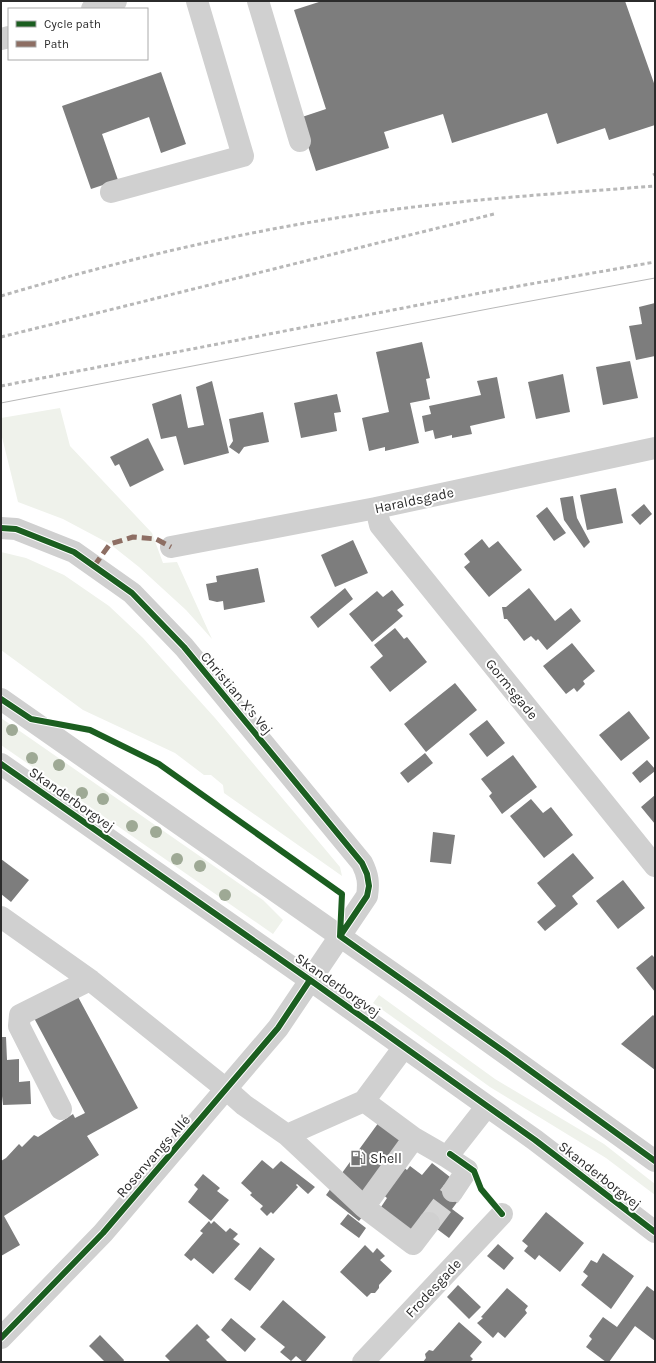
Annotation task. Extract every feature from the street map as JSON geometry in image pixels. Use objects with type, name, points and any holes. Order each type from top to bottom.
[{"type":"street","points":[[95,8],[113,1]]},
{"type":"street","points":[[111,192],[242,156],[196,1]]},
{"type":"street","points":[[258,1],[300,141]]},
{"type":"street","name":"Haraldsgade","points":[[171,547],[376,508],[655,448]]},
{"type":"street","name":"Gormsgade","points":[[376,508],[380,525],[655,866]]},
{"type":"street","name":"Christian X's Vej","points":[[1,528],[16,529],[74,552],[132,593],[184,647],[362,863],[367,874],[369,886],[367,896],[310,980]]},
{"type":"street","points":[[1,699],[513,1058],[655,1161]]},
{"type":"street","name":"Skanderborgvej","points":[[1,764],[310,980],[535,1140],[655,1232]]},
{"type":"street","points":[[1,778],[25,781]]},
{"type":"street","points":[[1,917],[90,980],[244,1104],[287,1135],[364,1207],[414,1244],[429,1223]]},
{"type":"street","points":[[61,1109],[19,1026],[20,1015],[90,980]]},
{"type":"street","name":"Rosenvangs Allé","points":[[1,1338],[103,1232],[278,1028],[310,980]]},
{"type":"street","points":[[287,1135],[364,1101],[404,1047]]},
{"type":"street","points":[[364,1101],[414,1138],[468,1170],[453,1191]]},
{"type":"street","points":[[447,1157],[487,1106]]},
{"type":"street","points":[[364,1207],[414,1138]]},
{"type":"street","name":"Frodesgade","points":[[363,1362],[502,1214]]},
{"type":"shaded area","points":[[60,408],[70,446],[152,533],[163,563],[177,562],[212,639],[186,610],[139,567],[110,544],[63,519],[18,502],[1,433],[1,418]]},
{"type":"shaded area","points":[[1,552],[26,558],[64,575],[109,606],[143,638],[215,718],[340,867],[342,876],[224,793],[223,785],[211,775],[204,775],[175,753],[83,710],[1,650]]},
{"type":"shaded area","points":[[1,718],[263,900],[283,920],[273,934],[1,745]]},
{"type":"shaded area","points":[[379,995],[495,1079],[604,1144],[655,1184],[655,1195],[606,1158],[490,1087],[373,1003]]},
{"type":"building","points":[[322,1],[625,1],[655,86],[655,125],[609,140],[605,128],[557,144],[547,113],[452,143],[443,114],[384,132],[389,148],[316,171],[299,118],[326,109],[294,10]]},
{"type":"building","points":[[161,72],[186,144],[161,153],[149,117],[102,134],[118,180],[91,189],[62,106]]},
{"type":"building","points":[[655,303],[655,356],[636,360],[629,326],[642,324],[639,307]]},
{"type":"building","points":[[422,342],[430,378],[426,379],[430,399],[410,403],[419,443],[385,451],[385,447],[369,451],[362,418],[389,412],[376,352]]},
{"type":"building","points":[[630,361],[638,398],[603,405],[596,367]]},
{"type":"building","points":[[563,374],[570,412],[536,419],[528,382]]},
{"type":"building","points":[[497,377],[505,418],[470,426],[472,434],[452,438],[452,435],[435,439],[433,430],[425,432],[422,416],[431,414],[429,406],[481,395],[477,381]]},
{"type":"building","points":[[212,381],[229,453],[184,465],[176,436],[161,439],[152,404],[181,394],[188,428],[204,425],[196,387]]},
{"type":"building","points":[[337,394],[341,412],[334,413],[337,431],[301,438],[294,403]]},
{"type":"building","points":[[263,412],[269,442],[244,447],[239,454],[229,447],[233,441],[229,419]]},
{"type":"building","points":[[148,438],[164,470],[130,487],[119,464],[115,466],[110,457]]},
{"type":"building","points":[[616,488],[623,523],[587,530],[580,495]]},
{"type":"building","points":[[573,496],[577,518],[590,542],[584,548],[564,520],[560,498]]},
{"type":"building","points":[[644,504],[652,514],[640,525],[631,515]]},
{"type":"building","points":[[547,507],[566,533],[554,541],[536,516]]},
{"type":"building","points":[[482,539],[489,548],[498,541],[522,570],[489,597],[464,567],[470,562],[464,554]]},
{"type":"building","points":[[353,540],[368,573],[335,587],[321,555]]},
{"type":"building","points":[[258,568],[265,602],[224,610],[223,601],[217,602],[209,600],[206,584],[217,582],[216,576]]},
{"type":"building","points":[[345,588],[353,599],[318,628],[310,617]]},
{"type":"building","points":[[529,588],[555,621],[571,608],[581,621],[547,650],[538,639],[536,641],[531,636],[524,641],[507,619],[504,619],[502,607],[506,607]]},
{"type":"building","points":[[392,590],[404,605],[397,610],[403,616],[372,642],[349,614],[377,591],[383,597]]},
{"type":"building","points":[[395,628],[404,639],[407,637],[427,662],[390,692],[370,667],[383,656],[374,645]]},
{"type":"building","points":[[572,643],[595,671],[583,681],[585,684],[577,692],[574,688],[566,694],[543,666]]},
{"type":"building","points":[[455,683],[477,710],[426,752],[404,724]]},
{"type":"building","points":[[629,711],[650,738],[621,761],[599,735]]},
{"type":"building","points":[[487,720],[505,743],[487,757],[469,734]]},
{"type":"building","points":[[425,753],[433,763],[408,783],[400,773]]},
{"type":"building","points":[[513,755],[537,787],[502,814],[489,796],[492,793],[481,779]]},
{"type":"building","points":[[647,760],[655,771],[640,783],[632,773]]},
{"type":"building","points":[[655,795],[655,824],[641,807]]},
{"type":"building","points":[[531,799],[543,813],[551,807],[573,835],[544,858],[510,816]]},
{"type":"building","points":[[433,832],[455,835],[451,864],[430,862]]},
{"type":"building","points":[[573,853],[594,878],[572,896],[578,904],[545,931],[537,922],[556,906],[537,883]]},
{"type":"building","points":[[1,859],[29,880],[11,902],[1,894]]},
{"type":"building","points":[[623,880],[645,908],[618,929],[596,901]]},
{"type":"building","points":[[652,955],[655,958],[655,992],[636,968]]},
{"type":"building","points":[[77,995],[138,1108],[87,1136],[99,1155],[4,1216],[20,1245],[1,1256],[1,1161],[6,1158],[19,1144],[22,1147],[34,1135],[38,1137],[73,1114],[75,1118],[85,1113],[34,1018]]},
{"type":"building","points":[[653,1015],[655,1017],[655,1070],[621,1044]]},
{"type":"building","points":[[1,1037],[6,1037],[7,1060],[19,1059],[19,1082],[30,1081],[31,1104],[3,1105],[1,1087]]},
{"type":"building","points":[[387,1111],[422,1136],[400,1165],[407,1170],[410,1166],[422,1175],[432,1163],[450,1177],[461,1197],[452,1209],[464,1218],[449,1238],[421,1217],[409,1232],[379,1210],[387,1198],[381,1193],[359,1221],[326,1195]]},
{"type":"building","points":[[262,1160],[273,1169],[281,1161],[315,1187],[308,1194],[297,1184],[296,1185],[298,1187],[273,1214],[271,1212],[267,1216],[260,1209],[263,1206],[250,1195],[252,1193],[241,1183]]},
{"type":"building","points":[[203,1174],[220,1188],[217,1191],[229,1200],[211,1221],[188,1202],[198,1189],[194,1185]]},
{"type":"building","points":[[546,1212],[584,1243],[560,1272],[539,1255],[535,1260],[524,1251],[528,1246],[522,1241]]},
{"type":"building","points":[[348,1214],[366,1228],[359,1238],[340,1224]]},
{"type":"building","points":[[209,1221],[211,1224],[214,1221],[226,1232],[230,1228],[238,1234],[233,1239],[240,1244],[213,1274],[194,1258],[191,1261],[184,1255],[203,1233],[200,1231]]},
{"type":"building","points":[[498,1244],[514,1258],[504,1270],[487,1256]]},
{"type":"building","points":[[365,1245],[373,1253],[377,1248],[385,1256],[380,1260],[392,1271],[379,1285],[379,1288],[375,1293],[371,1293],[367,1297],[340,1272]]},
{"type":"building","points":[[260,1247],[275,1259],[250,1291],[234,1279]]},
{"type":"building","points":[[603,1253],[634,1276],[611,1309],[581,1285],[588,1276],[583,1272],[591,1260],[597,1263]]},
{"type":"building","points":[[458,1285],[481,1307],[469,1319],[447,1297]]},
{"type":"building","points":[[647,1286],[655,1292],[655,1341],[635,1326],[609,1362],[606,1362],[586,1347],[592,1339],[589,1336],[603,1317],[617,1327]]},
{"type":"building","points":[[507,1288],[528,1306],[525,1310],[527,1313],[505,1338],[498,1332],[493,1338],[477,1323],[483,1318],[481,1317]]},
{"type":"building","points":[[283,1300],[326,1337],[305,1362],[296,1356],[291,1361],[280,1352],[285,1347],[260,1327]]},
{"type":"building","points":[[231,1318],[256,1339],[245,1352],[221,1330]]},
{"type":"building","points":[[459,1322],[482,1342],[470,1356],[473,1359],[470,1362],[423,1362],[426,1358],[425,1354],[429,1350],[433,1351]]},
{"type":"building","points":[[197,1324],[210,1337],[206,1340],[228,1362],[171,1362],[165,1356]]},
{"type":"building","points":[[100,1335],[124,1360],[123,1362],[105,1362],[89,1346]]},
{"type":"tunnel","points":[[429,1223],[453,1191]]},
{"type":"tram line","points":[[1,403],[655,278]]},
{"type":"railway","points":[[1,296],[130,260],[217,240],[305,223],[387,210],[540,195],[655,186]]},
{"type":"railway","points":[[1,337],[494,214]]},
{"type":"railway","points":[[1,386],[491,291],[655,262]]},
{"type":"marked path","points":[[94,566],[110,544],[133,537],[156,539],[171,547]]},
{"type":"cycle path","points":[[1,528],[16,529],[74,552],[132,593],[184,647],[362,863],[367,874],[369,886],[367,896],[340,936]]},
{"type":"cycle path","points":[[1,699],[31,719],[90,730],[159,764],[342,894],[340,936]]},
{"type":"cycle path","points":[[1,764],[310,980],[535,1140],[655,1232]]},
{"type":"cycle path","points":[[340,936],[506,1053],[655,1161]]},
{"type":"cycle path","points":[[1,1338],[103,1233],[278,1028],[310,980]]},
{"type":"cycle path","points":[[450,1154],[474,1171],[481,1189],[502,1214]]},
{"type":"place","name":"Shell","points":[[358,1158]]}]
